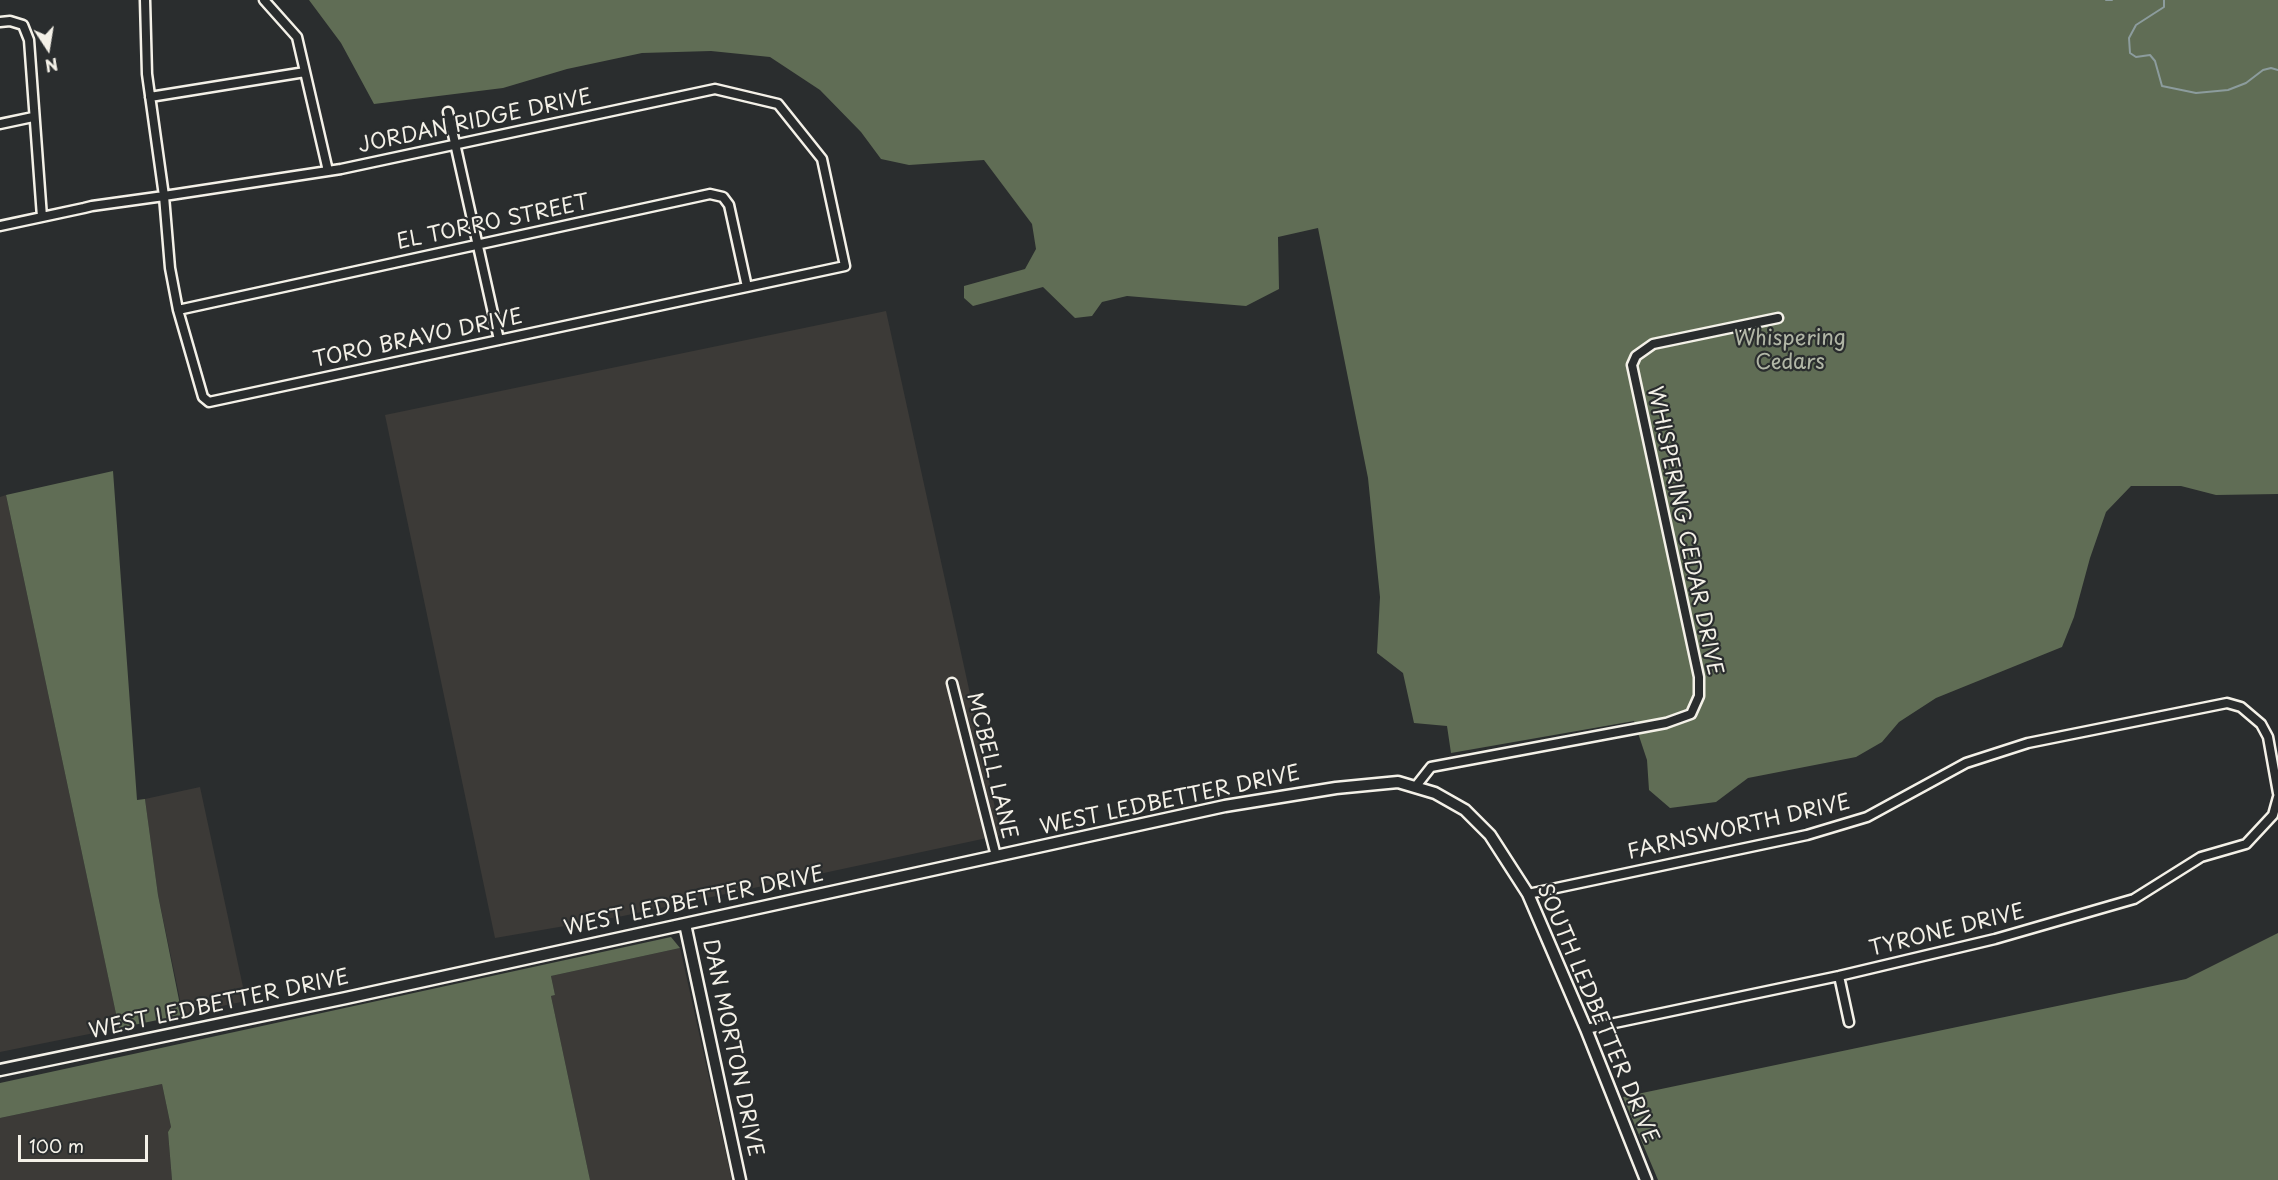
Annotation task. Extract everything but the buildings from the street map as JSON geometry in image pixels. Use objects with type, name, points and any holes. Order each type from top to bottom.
[{"type":"street","name":"TORO BRAVO DRIVE","points":[[145,0],[147,74],[164,196],[170,268],[178,310],[203,397],[208,402],[844,266]]},
{"type":"street","points":[[264,0],[297,37],[328,171]]},
{"type":"street","points":[[0,22],[10,21],[23,25],[29,40],[42,217]]},
{"type":"street","points":[[150,97],[305,72]]},
{"type":"street","name":"JORDAN RIDGE DRIVE","points":[[0,226],[164,196],[328,171],[456,146],[715,89],[778,104],[822,159],[844,266]]},
{"type":"street","points":[[448,112],[499,340]]},
{"type":"street","points":[[0,124],[33,117]]},
{"type":"street","name":"EL TORRO STREET","points":[[178,310],[710,194],[723,197],[729,205],[747,287]]},
{"type":"street","name":"WHISPERING CEDAR DRIVE","points":[[1416,786],[1431,767],[1666,723],[1691,714],[1699,696],[1699,677],[1632,365],[1636,356],[1653,344],[1778,318]]},
{"type":"street","name":"MCBELL LANE","points":[[952,683],[996,856]]},
{"type":"street","name":"TYRONE DRIVE","points":[[1586,1029],[1839,976],[1995,939],[2134,899],[2201,857],[2246,844],[2273,815],[2278,795],[2268,737],[2261,724],[2241,707],[2227,703]]},
{"type":"street","name":"FARNSWORTH DRIVE","points":[[1528,894],[1807,835],[1867,817],[1948,772],[2028,743],[2227,703]]},
{"type":"street","name":"SOUTH LEDBETTER DRIVE","points":[[1398,782],[1435,793],[1465,810],[1490,835],[1528,894],[1586,1029],[1646,1180]]},
{"type":"street","name":"WEST LEDBETTER DRIVE","points":[[0,1070],[346,998],[1265,798],[1398,782]]},
{"type":"street","name":"DAN MORTON DRIVE","points":[[685,924],[740,1180]]},
{"type":"street","points":[[1839,976],[1849,1022]]},
{"type":"shaded area","points":[[886,311],[1001,835],[623,916],[495,938],[385,415]]},
{"type":"shaded area","points":[[6,495],[119,1028],[0,1052],[0,497]]},
{"type":"shaded area","points":[[200,787],[246,1001],[183,1014],[158,895],[145,799]]},
{"type":"shaded area","points":[[680,948],[732,1180],[590,1180],[551,996],[555,995],[551,976]]},
{"type":"shaded area","points":[[162,1084],[171,1127],[168,1132],[172,1180],[0,1180],[0,1118]]},
{"type":"green space","name":"Whispering Cedars","points":[[309,0],[2278,0],[2278,494],[2216,495],[2181,486],[2131,486],[2106,512],[2090,558],[2074,617],[2062,647],[1936,698],[1899,722],[1882,742],[1856,757],[1748,778],[1716,802],[1670,808],[1649,790],[1647,760],[1634,721],[1451,753],[1447,726],[1414,723],[1403,673],[1377,653],[1380,597],[1368,478],[1318,228],[1278,237],[1279,289],[1246,306],[1127,296],[1102,302],[1092,316],[1075,318],[1043,287],[973,306],[964,298],[964,286],[1025,269],[1036,249],[1032,224],[984,160],[909,165],[881,159],[861,132],[820,90],[770,57],[711,51],[642,53],[567,69],[503,88],[374,104],[341,43]]},
{"type":"green space","points":[[113,471],[137,800],[145,799],[158,895],[182,1015],[119,1028],[6,495]]},
{"type":"green space","points":[[2278,933],[2278,1180],[1658,1180],[1623,1097],[2186,979]]},
{"type":"green space","points":[[671,937],[680,948],[551,976],[555,995],[551,996],[590,1180],[172,1180],[168,1132],[171,1127],[162,1084],[0,1118],[0,1083]]},
{"type":"waterway","points":[[2106,0],[2112,0]]},
{"type":"waterway","points":[[2164,0],[2164,7],[2136,25],[2129,38],[2130,53],[2136,57],[2150,55],[2155,61],[2162,86],[2196,93],[2228,90],[2246,83],[2263,70],[2271,68],[2278,70]]}]
